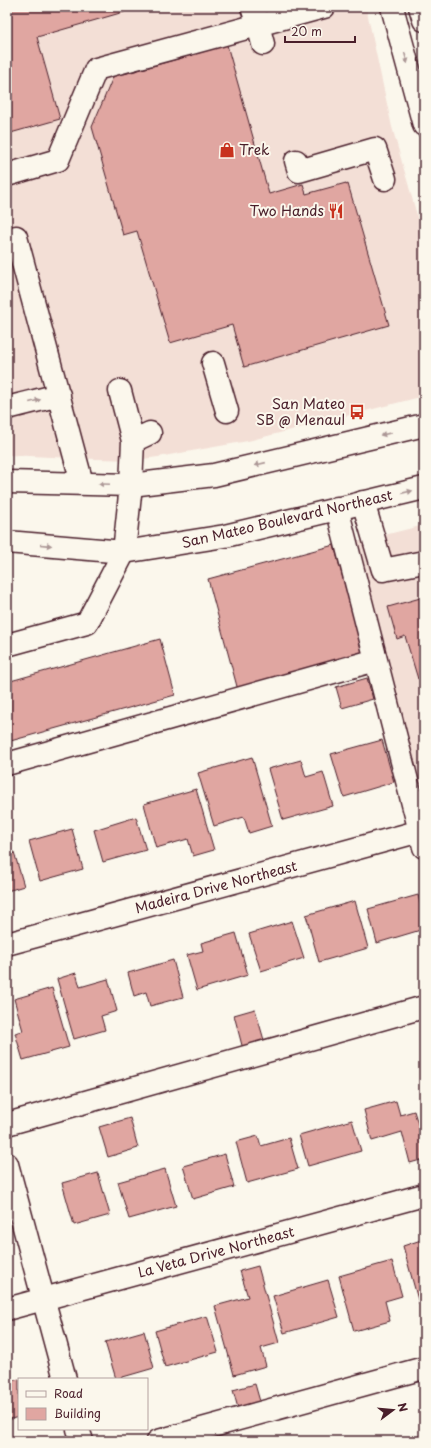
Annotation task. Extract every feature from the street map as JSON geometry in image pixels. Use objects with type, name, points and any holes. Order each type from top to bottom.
[{"type":"street","points":[[392,7],[424,125]]},
{"type":"street","points":[[420,7],[424,20]]},
{"type":"street","points":[[7,175],[58,160],[96,69],[258,25],[324,13]]},
{"type":"street","points":[[296,161],[298,171],[361,148],[375,149],[385,179]]},
{"type":"street","points":[[11,238],[16,269],[59,395],[82,483]]},
{"type":"street","points":[[213,363],[227,411]]},
{"type":"street","points":[[7,645],[87,623],[124,552],[131,485],[142,437],[120,391]]},
{"type":"street","points":[[8,412],[59,395]]},
{"type":"street","points":[[7,482],[131,485],[214,475],[424,425]]},
{"type":"street","name":"San Mateo Boulevard Northeast","points":[[7,542],[124,552],[225,536],[424,488]]},
{"type":"street","points":[[363,502],[383,570],[424,562]]},
{"type":"street","points":[[338,508],[376,660],[423,836]]},
{"type":"street","points":[[7,764],[376,660]]},
{"type":"street","name":"Madeira Drive Northeast","points":[[7,944],[423,836]]},
{"type":"street","points":[[7,1124],[424,1007]]},
{"type":"street","points":[[7,1164],[65,1378]]},
{"type":"street","name":"La Veta Drive Northeast","points":[[7,1309],[424,1195]]},
{"type":"street","points":[[158,1441],[424,1368]]},
{"type":"street","points":[[78,1430],[82,1441]]},
{"type":"shaded area","points":[[7,7],[366,7],[392,127],[424,240],[424,396],[248,441],[158,457],[136,460],[7,455]]},
{"type":"shaded area","points":[[424,525],[424,805],[349,544]]},
{"type":"building","points":[[7,7],[141,7],[37,37],[60,119],[7,134]]},
{"type":"building","points":[[227,45],[269,194],[303,184],[306,194],[346,183],[346,185],[348,184],[389,325],[244,367],[232,325],[170,343],[137,231],[123,235],[92,127],[116,70],[124,74]]},
{"type":"building","points":[[334,545],[365,660],[239,694],[208,579]]},
{"type":"building","points":[[424,597],[424,677],[418,679],[405,636],[397,639],[388,607]]},
{"type":"building","points":[[160,639],[175,695],[7,742],[7,682]]},
{"type":"building","points":[[367,678],[373,699],[342,708],[336,687]]},
{"type":"building","points":[[382,740],[394,782],[344,797],[331,754]]},
{"type":"building","points":[[252,757],[272,826],[249,833],[244,817],[214,826],[198,773]]},
{"type":"building","points":[[301,760],[306,777],[323,772],[333,806],[283,820],[268,769]]},
{"type":"building","points":[[196,789],[214,850],[193,856],[188,839],[156,848],[144,804]]},
{"type":"building","points":[[136,817],[146,850],[103,862],[94,830]]},
{"type":"building","points":[[72,829],[83,869],[40,881],[29,841]]},
{"type":"building","points":[[14,852],[24,886],[7,891],[7,854]]},
{"type":"building","points":[[418,895],[424,917],[424,929],[377,943],[368,909]]},
{"type":"building","points":[[355,901],[368,948],[319,962],[306,915]]},
{"type":"building","points":[[292,921],[304,958],[261,971],[249,934]]},
{"type":"building","points":[[236,933],[248,975],[197,990],[187,955],[203,951],[201,943]]},
{"type":"building","points":[[173,960],[183,997],[150,1006],[146,992],[134,996],[128,973]]},
{"type":"building","points":[[76,973],[80,987],[108,979],[117,1011],[101,1016],[105,1030],[74,1039],[57,979]]},
{"type":"building","points":[[52,988],[69,1047],[23,1060],[15,1033],[23,1031],[14,999]]},
{"type":"building","points":[[255,1009],[266,1047],[244,1053],[234,1015]]},
{"type":"building","points":[[396,1101],[400,1115],[414,1111],[424,1144],[424,1159],[410,1163],[402,1132],[372,1141],[364,1110]]},
{"type":"building","points":[[130,1118],[138,1148],[108,1157],[99,1127]]},
{"type":"building","points":[[352,1120],[361,1151],[308,1166],[299,1135]]},
{"type":"building","points":[[258,1136],[261,1146],[289,1138],[298,1169],[247,1183],[236,1142]]},
{"type":"building","points":[[225,1154],[234,1187],[193,1199],[183,1166]]},
{"type":"building","points":[[165,1169],[176,1206],[129,1219],[118,1182]]},
{"type":"building","points":[[98,1173],[110,1215],[74,1225],[62,1183]]},
{"type":"building","points":[[424,1239],[424,1305],[420,1307],[403,1246]]},
{"type":"building","points":[[392,1261],[402,1296],[385,1301],[390,1321],[354,1331],[339,1276]]},
{"type":"building","points":[[258,1266],[279,1343],[261,1348],[266,1366],[234,1375],[215,1306],[248,1297],[240,1271]]},
{"type":"building","points":[[328,1280],[339,1317],[284,1333],[273,1296]]},
{"type":"building","points":[[207,1316],[218,1352],[165,1367],[155,1331]]},
{"type":"building","points":[[144,1331],[154,1368],[116,1378],[105,1342]]},
{"type":"building","points":[[8,1368],[12,1381],[18,1379],[18,1417],[7,1420]]},
{"type":"building","points":[[255,1384],[261,1405],[239,1412],[233,1390]]},
{"type":"place","name":"Trek","points":[[227,150]]},
{"type":"place","name":"Two Hands","points":[[336,211]]},
{"type":"place","name":"San Mateo SB @ Menaul","points":[[357,412]]}]
